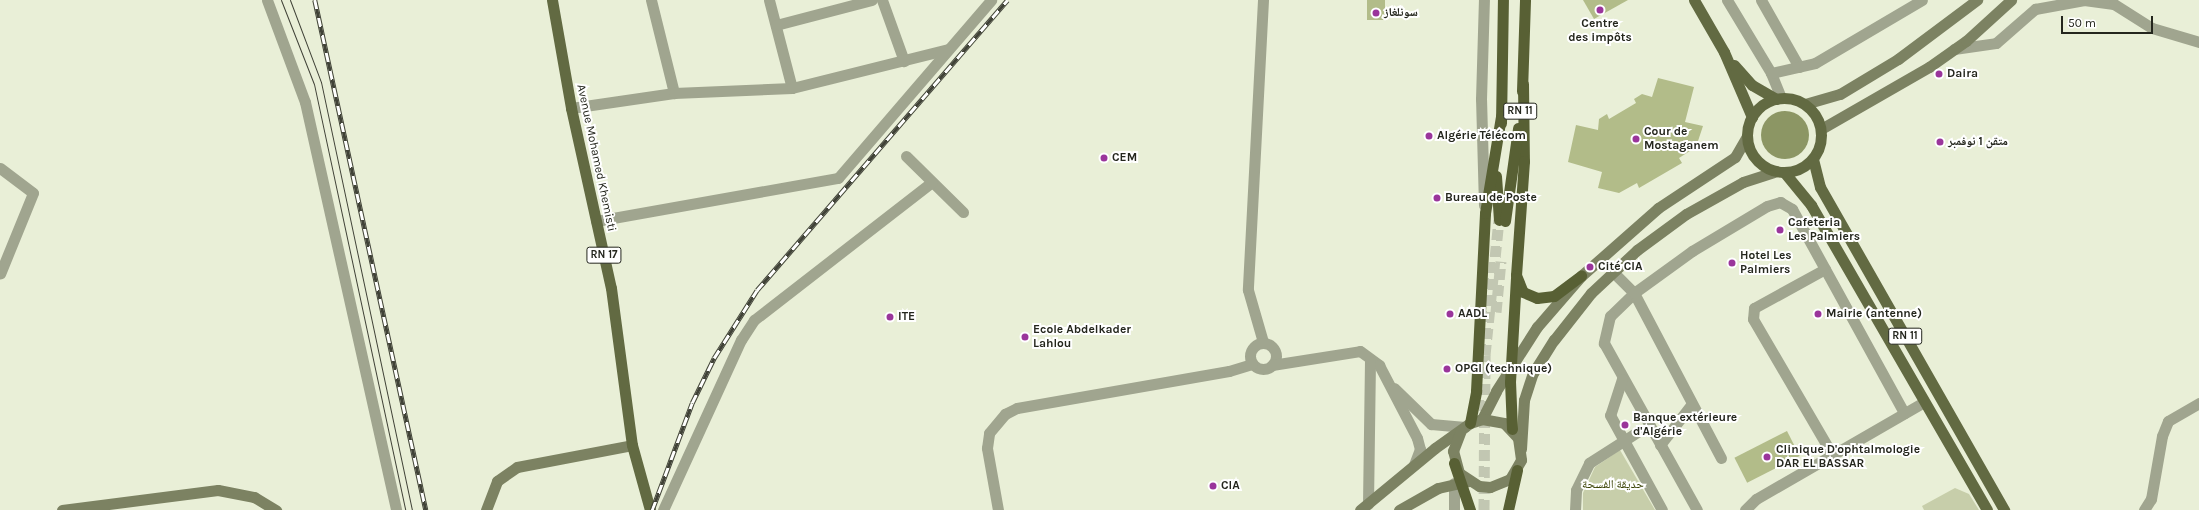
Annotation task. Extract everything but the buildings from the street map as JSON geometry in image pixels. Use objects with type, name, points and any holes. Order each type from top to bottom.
[{"type":"highway","name":"RN 11","points":[[1503,0],[1501,116],[1495,185],[1502,220],[1523,84],[1525,0]]},
{"type":"highway","points":[[1512,429],[1511,366],[1524,161],[1523,84]]},
{"type":"highway","points":[[1466,427],[1476,391],[1484,213],[1501,116]]},
{"type":"highway","points":[[1516,275],[1523,292],[1537,298],[1554,296],[1581,276]]},
{"type":"highway","points":[[1454,463],[1470,510]]},
{"type":"highway","points":[[1508,510],[1517,470]]},
{"type":"main road","name":"Avenue Mohamed Khemisti","points":[[552,0],[571,108],[612,288],[632,446],[650,510]]},
{"type":"main road","points":[[1694,0],[1724,52],[1752,117]]},
{"type":"main road","points":[[1724,52],[1752,85],[1779,99],[1804,104],[1840,94],[1891,63],[1977,0]]},
{"type":"main road","points":[[1821,129],[1893,89],[1954,49],[2011,0]]},
{"type":"main road","points":[[1779,99],[1762,106],[1752,117],[1747,136],[1748,146],[1759,162],[1780,172]]},
{"type":"main road","points":[[1399,510],[1422,496],[1461,482],[1490,487],[1510,478],[1517,470],[1521,449],[1524,400],[1538,362],[1571,317],[1612,271],[1686,214],[1733,186],[1804,166],[1812,159],[1820,145],[1821,129],[1815,115],[1804,104]]},
{"type":"main road","points":[[1482,419],[1511,366],[1537,327],[1581,276],[1658,208],[1730,160],[1747,136]]},
{"type":"main road","name":"RN 11","points":[[1812,159],[1820,187],[2004,510]]},
{"type":"main road","name":"RN 11","points":[[1780,172],[1811,205],[1987,510]]},
{"type":"main road","points":[[1364,507],[1414,465],[1466,427],[1482,419],[1493,419],[1512,429],[1521,449]]},
{"type":"main road","points":[[1454,463],[1455,440],[1466,427]]},
{"type":"main road","points":[[486,510],[497,481],[517,467],[632,446]]},
{"type":"main road","points":[[62,510],[218,490],[254,497],[276,510]]},
{"type":"street","points":[[267,0],[305,102],[396,510]]},
{"type":"street","points":[[651,0],[674,93]]},
{"type":"street","points":[[769,0],[792,88]]},
{"type":"street","points":[[776,25],[872,0]]},
{"type":"street","points":[[882,0],[904,61]]},
{"type":"street","points":[[596,221],[838,178],[991,0]]},
{"type":"street","points":[[1263,0],[1248,290],[1263,342],[1275,350],[1272,365]]},
{"type":"street","points":[[1484,0],[1481,99],[1484,213]]},
{"type":"street","points":[[1727,0],[1771,73],[1779,99]]},
{"type":"street","points":[[1761,0],[1799,67]]},
{"type":"street","points":[[1771,73],[1815,62],[1922,0]]},
{"type":"street","points":[[1954,49],[1996,42],[2035,9],[2084,0],[2114,4],[2152,28],[2199,42]]},
{"type":"street","points":[[571,108],[674,93],[792,88],[948,49]]},
{"type":"street","points":[[906,156],[963,212]]},
{"type":"street","points":[[0,168],[33,193],[0,274]]},
{"type":"street","points":[[663,510],[741,340],[754,320],[932,182]]},
{"type":"street","points":[[1697,510],[1622,379],[1604,343],[1604,328],[1610,316],[1634,293],[1692,251],[1767,206],[1780,202],[1792,209],[1904,413]]},
{"type":"street","points":[[1825,269],[1754,308],[1753,319],[1832,454]]},
{"type":"street","points":[[1612,271],[1634,293],[1691,405],[1721,458]]},
{"type":"street","points":[[1252,364],[1250,352],[1252,347],[1263,342]]},
{"type":"street","points":[[998,510],[987,448],[989,433],[1005,414],[1017,408],[1229,371],[1252,364],[1262,369],[1272,365],[1360,351],[1370,361],[1379,365],[1392,387],[1420,449],[1414,465]]},
{"type":"street","points":[[1364,507],[1370,361]]},
{"type":"street","points":[[1622,379],[1610,409],[1623,440],[1662,510]]},
{"type":"street","points":[[1392,387],[1431,424],[1466,427]]},
{"type":"street","points":[[1745,510],[1756,499],[1924,402]]},
{"type":"street","points":[[2144,510],[2152,499],[2162,436],[2168,421],[2199,403]]},
{"type":"street","points":[[1660,445],[1691,405]]},
{"type":"street","points":[[1575,510],[1576,490],[1589,463],[1623,440],[1639,432]]},
{"type":"street","points":[[1454,510],[1461,482]]},
{"type":"green space","name":"حديقة الفسحة","points":[[1620,450],[1655,510],[1583,510],[1583,493],[1595,467]]},
{"type":"green space","points":[[1955,488],[1969,494],[1979,510],[1924,510],[1922,506]]},
{"type":"shaded area","points":[[1785,111],[1794,113],[1802,118],[1807,126],[1809,135],[1807,144],[1802,152],[1794,157],[1785,159],[1776,157],[1768,152],[1763,144],[1761,135],[1763,126],[1768,118],[1776,113]]},
{"type":"tunnel","points":[[1484,510],[1485,355],[1499,220]]},
{"type":"tunnel","points":[[1496,312],[1501,261]]},
{"type":"tram line","points":[[281,0],[314,84],[405,510]]},
{"type":"tram line","points":[[290,0],[321,82],[412,510]]},
{"type":"railway","points":[[315,0],[426,510]]},
{"type":"railway","points":[[652,510],[692,403],[714,358],[757,290],[1007,0]]},
{"type":"place","name":"Centre des impôts","points":[[1600,10]]},
{"type":"place","name":"سونلغاز","points":[[1376,13]]},
{"type":"place","name":"Daira","points":[[1939,74]]},
{"type":"place","name":"Algérie Télécom","points":[[1429,136]]},
{"type":"place","name":"Cour de Mostaganem","points":[[1636,139]]},
{"type":"place","name":"متقن 1 نوفمبر","points":[[1940,142]]},
{"type":"place","name":"CEM","points":[[1104,158]]},
{"type":"place","name":"Bureau de Poste","points":[[1437,198]]},
{"type":"place","name":"Cafeteria Les Palmiers","points":[[1780,230]]},
{"type":"place","name":"Hotel Les Palmiers","points":[[1732,263]]},
{"type":"place","name":"Cité CIA","points":[[1590,267]]},
{"type":"place","name":"AADL","points":[[1450,314]]},
{"type":"place","name":"Mairie (antenne)","points":[[1818,314]]},
{"type":"place","name":"ITE","points":[[890,317]]},
{"type":"place","name":"Ecole Abdelkader Lahlou","points":[[1025,337]]},
{"type":"place","name":"OPGI (technique)","points":[[1447,369]]},
{"type":"place","name":"Banque extérieure d'Algérie","points":[[1625,425]]},
{"type":"place","name":"Clinique D'ophtalmologie DAR EL BASSAR","points":[[1767,457]]},
{"type":"place","name":"CIA","points":[[1213,486]]}]
